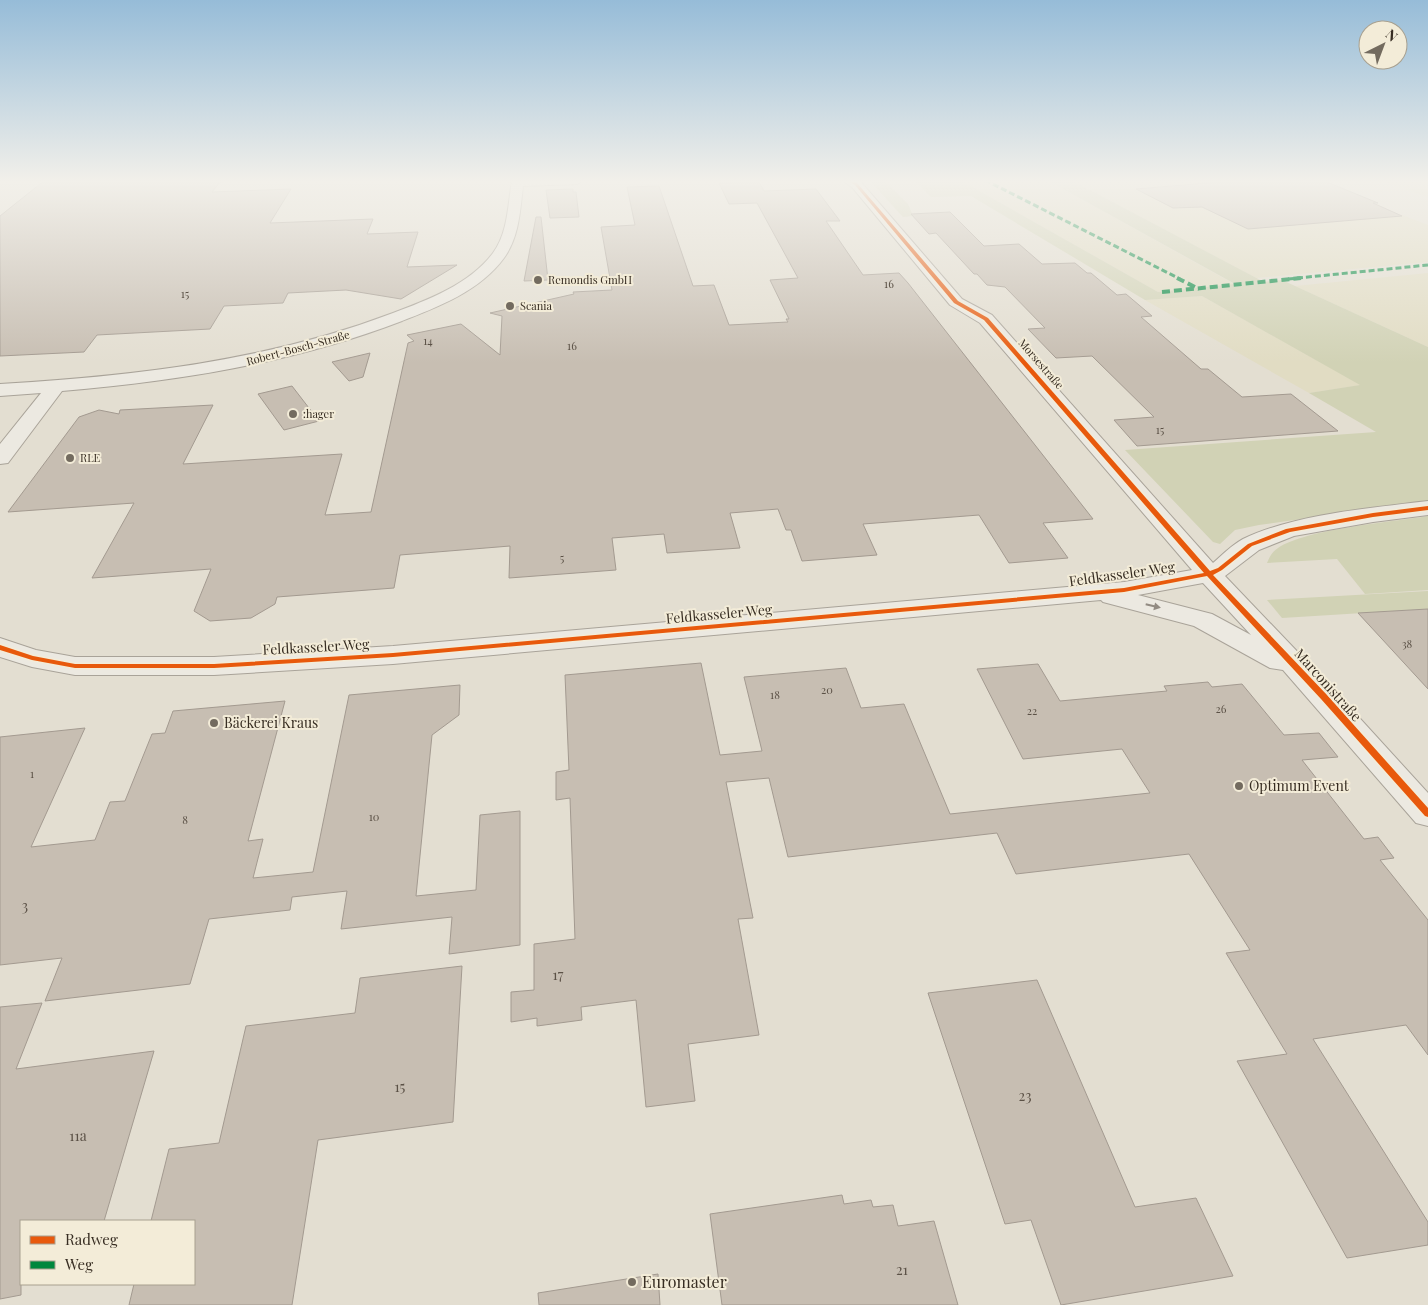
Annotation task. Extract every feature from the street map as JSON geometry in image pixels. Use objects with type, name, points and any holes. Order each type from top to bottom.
[{"type":"street","name":"Robert-Bosch-Straße","points":[[0,390],[56,387],[225,366],[267,358],[349,335],[424,307],[448,295],[477,276],[498,256],[506,241]]},
{"type":"street","name":"Morsestraße","points":[[904,241],[956,302],[986,319],[1209,574]]},
{"type":"street","points":[[0,458],[56,387]]},
{"type":"street","name":"Feldkasseler Weg","points":[[0,647],[32,658],[75,666],[214,666],[393,655],[1124,590],[1209,574],[1220,569],[1250,545],[1288,530],[1373,515],[1428,508]]},
{"type":"street","name":"Marconistraße","points":[[1209,574],[1428,814]]},
{"type":"street","points":[[1088,593],[1161,608],[1202,620],[1305,677]]},
{"type":"shaded area","points":[[1068,241],[1157,241],[1236,285],[1158,292]]},
{"type":"shaded area","points":[[1186,241],[1428,241],[1428,262],[1256,278]]},
{"type":"shaded area","points":[[1428,273],[1428,347],[1295,286]]},
{"type":"shaded area","points":[[1202,296],[1361,385],[1309,393],[1145,300]]},
{"type":"green space","points":[[1046,241],[1068,241],[1158,292],[1235,284],[1157,241],[1186,241],[1264,282],[1282,280],[1428,347],[1428,501],[1259,525],[1235,530],[1220,544],[1213,542],[1125,450],[1376,432],[1309,393],[1360,385],[1202,296],[1145,300]]},
{"type":"green space","points":[[1428,516],[1428,590],[1365,594],[1337,559],[1267,563],[1271,554],[1278,548],[1291,541],[1308,536],[1350,527]]},
{"type":"green space","points":[[1428,591],[1428,609],[1282,618],[1267,600]]},
{"type":"building","points":[[0,241],[415,241],[407,267],[457,265],[401,299],[346,290],[288,293],[283,303],[224,306],[210,329],[97,335],[84,352],[0,356]]},
{"type":"building","points":[[532,241],[544,241],[548,280],[524,281]]},
{"type":"building","points":[[603,241],[678,241],[693,286],[714,285],[729,325],[788,322],[786,319],[789,319],[770,280],[798,278],[778,241],[840,241],[863,275],[899,273],[1093,519],[1043,523],[1068,558],[1009,563],[979,515],[863,524],[877,555],[802,561],[791,530],[786,530],[778,509],[730,513],[740,548],[667,553],[664,534],[612,538],[616,570],[509,578],[510,546],[400,555],[394,588],[277,597],[275,604],[251,618],[210,621],[194,611],[211,569],[92,578],[134,503],[8,512],[79,417],[99,410],[119,414],[120,410],[213,405],[183,464],[342,454],[325,515],[371,512],[408,343],[414,341],[407,335],[461,324],[500,355],[502,316],[490,313],[574,294],[573,292],[612,290]]},
{"type":"building","points":[[943,241],[979,241],[984,246],[1019,244],[1042,264],[1075,263],[1087,273],[1091,273],[1117,295],[1126,294],[1152,316],[1141,317],[1201,369],[1208,369],[1242,397],[1291,394],[1338,431],[1137,446],[1114,420],[1154,417],[1092,356],[1056,358],[1028,329],[1045,328],[1005,287],[987,285],[977,274],[974,274]]},
{"type":"building","points":[[370,353],[363,377],[349,381],[332,362]]},
{"type":"building","name":":hager","points":[[292,386],[319,421],[284,430],[258,394]]},
{"type":"building","points":[[1428,609],[1428,689],[1358,613]]},
{"type":"building","points":[[701,663],[720,755],[762,751],[744,677],[846,668],[861,708],[904,704],[950,814],[1150,793],[1122,749],[1023,759],[977,669],[1038,664],[1060,701],[1167,691],[1164,686],[1208,682],[1212,687],[1242,684],[1284,735],[1319,733],[1338,757],[1302,760],[1364,839],[1378,837],[1394,858],[1380,860],[1428,920],[1428,1055],[1406,1025],[1313,1039],[1428,1222],[1428,1245],[1347,1258],[1237,1061],[1287,1054],[1226,953],[1250,950],[1189,854],[1016,874],[997,833],[788,857],[769,778],[726,782],[753,918],[738,919],[759,1035],[688,1044],[695,1101],[646,1107],[636,1000],[581,1007],[582,1020],[537,1026],[537,1018],[511,1022],[511,992],[534,990],[534,944],[575,939],[570,798],[556,800],[556,772],[569,770],[565,675]]},
{"type":"building","points":[[460,685],[459,715],[432,735],[416,896],[476,890],[480,815],[520,811],[520,945],[449,954],[452,917],[341,929],[347,891],[292,897],[290,910],[209,919],[190,984],[45,1001],[62,958],[0,965],[0,737],[85,728],[31,847],[95,840],[110,802],[125,801],[152,734],[165,733],[173,711],[285,701],[248,841],[263,839],[253,878],[313,872],[349,695]]},
{"type":"building","points":[[462,966],[453,1122],[318,1140],[292,1305],[129,1305],[134,1285],[195,1285],[195,1220],[151,1220],[169,1149],[219,1143],[246,1026],[355,1013],[360,978]]},
{"type":"building","points":[[1037,980],[1135,1207],[1196,1198],[1233,1276],[1061,1305],[1031,1220],[1005,1224],[928,993]]},
{"type":"building","points":[[42,1003],[16,1069],[154,1051],[104,1220],[20,1220],[21,1295],[0,1299],[0,1007]]},
{"type":"building","points":[[842,1195],[844,1204],[871,1200],[873,1207],[893,1205],[898,1226],[934,1221],[958,1305],[722,1305],[710,1214]]},
{"type":"building","name":"Euromaster","points":[[658,1274],[660,1305],[539,1305],[538,1293]]},
{"type":"marked path","points":[[1105,241],[1199,289]]},
{"type":"marked path","points":[[1162,292],[1428,265]]},
{"type":"cycle path","points":[[904,241],[956,302],[986,319],[1209,574],[1324,697],[1428,814]]},
{"type":"cycle path","points":[[0,647],[32,658],[75,666],[214,666],[393,655],[1124,590],[1209,574],[1220,569],[1250,545],[1288,530],[1373,515],[1428,508]]},
{"type":"place","name":"Remondis GmbH","points":[[538,280]]},
{"type":"place","name":"Scania","points":[[510,306]]},
{"type":"place","name":":hager","points":[[293,414]]},
{"type":"place","name":"RLE","points":[[70,458]]},
{"type":"place","name":"Bäckerei Kraus","points":[[214,723]]},
{"type":"place","name":"Optimum Event","points":[[1239,786]]},
{"type":"place","name":"Euromaster","points":[[632,1282]]}]
